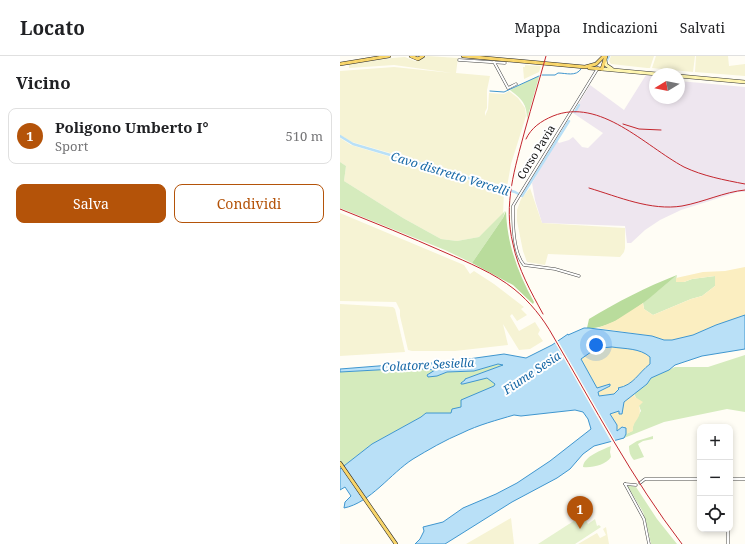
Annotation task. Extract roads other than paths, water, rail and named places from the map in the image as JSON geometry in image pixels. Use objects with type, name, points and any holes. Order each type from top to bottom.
[{"type":"main road","points":[[340,64],[389,56]]},
{"type":"main road","points":[[412,56],[418,59],[423,56]]},
{"type":"main road","points":[[463,56],[649,73]]},
{"type":"main road","points":[[585,67],[592,66],[605,57]]},
{"type":"main road","points":[[600,69],[605,57]]},
{"type":"main road","points":[[605,57],[606,64],[613,70]]},
{"type":"main road","points":[[600,69],[601,60]]},
{"type":"main road","points":[[685,77],[745,82]]},
{"type":"main road","points":[[340,463],[396,544]]},
{"type":"street","points":[[522,56],[522,62]]},
{"type":"street","points":[[459,60],[491,59],[505,63]]},
{"type":"street","points":[[491,59],[508,88],[516,84]]},
{"type":"street","name":"Corso Pavia","points":[[579,276],[555,269],[522,264],[517,249],[513,222],[514,206],[519,195],[600,69]]},
{"type":"street","points":[[640,483],[645,479],[697,479]]},
{"type":"street","points":[[733,479],[745,479]]},
{"type":"street","points":[[636,485],[625,484],[644,519],[649,544]]},
{"type":"street","points":[[728,532],[728,544]]},
{"type":"water","points":[[745,315],[745,349],[702,356],[675,365],[669,370],[651,378],[647,384],[624,402],[622,414],[619,414],[619,411],[610,414],[617,425],[617,431],[622,427],[626,428],[624,438],[594,446],[583,454],[570,469],[557,478],[512,502],[445,544],[415,544],[420,539],[424,531],[423,527],[443,522],[463,508],[517,483],[550,461],[591,429],[588,419],[583,412],[575,410],[521,416],[514,415],[474,428],[443,442],[413,459],[363,500],[344,508],[345,502],[351,496],[345,487],[340,490],[340,469],[372,444],[426,413],[451,413],[452,409],[461,407],[461,400],[494,386],[495,384],[487,378],[463,384],[461,383],[465,379],[503,365],[498,364],[474,371],[447,372],[437,376],[428,377],[427,375],[435,370],[413,368],[340,372],[340,369],[416,363],[440,363],[504,354],[526,358],[552,345],[568,334],[584,328],[652,336],[664,340],[672,340],[693,335]],"holes":[[[612,347],[642,352],[650,357],[650,364],[632,381],[618,388],[619,389],[614,394],[599,396],[598,392],[610,386],[610,384],[597,388],[581,359],[591,352],[589,351],[590,349]]]},
{"type":"waterway","name":"Cavo distretto Vercelli","points":[[607,60],[609,56]]},
{"type":"waterway","points":[[542,75],[555,75],[558,73],[574,74],[581,69]]},
{"type":"waterway","points":[[490,91],[504,92],[539,76]]},
{"type":"waterway","name":"Cavo distretto Vercelli","points":[[575,112],[579,105]]},
{"type":"waterway","name":"Cavo distretto Vercelli","points":[[340,136],[353,144],[515,192],[522,196],[569,121]]},
{"type":"railway","points":[[543,314],[525,280],[518,262],[510,229],[509,215],[514,172],[546,56]]},
{"type":"railway","points":[[526,139],[537,125],[553,116],[571,112],[588,113],[605,118],[622,126],[684,167],[706,175],[745,184]]},
{"type":"railway","points":[[623,124],[639,129],[661,130]]},
{"type":"railway","points":[[589,188],[623,199],[659,207],[682,206],[745,190]]},
{"type":"railway","points":[[340,209],[463,260],[506,283],[525,299],[549,329],[630,468],[682,544]]},
{"type":"place","name":"Poligono Umberto I°","points":[[580,529]]},
{"type":"water label","name":"Colatore Sesiella","points":[[428,365]]},
{"type":"water label","name":"Fiume Sesia","points":[[532,373]]}]
